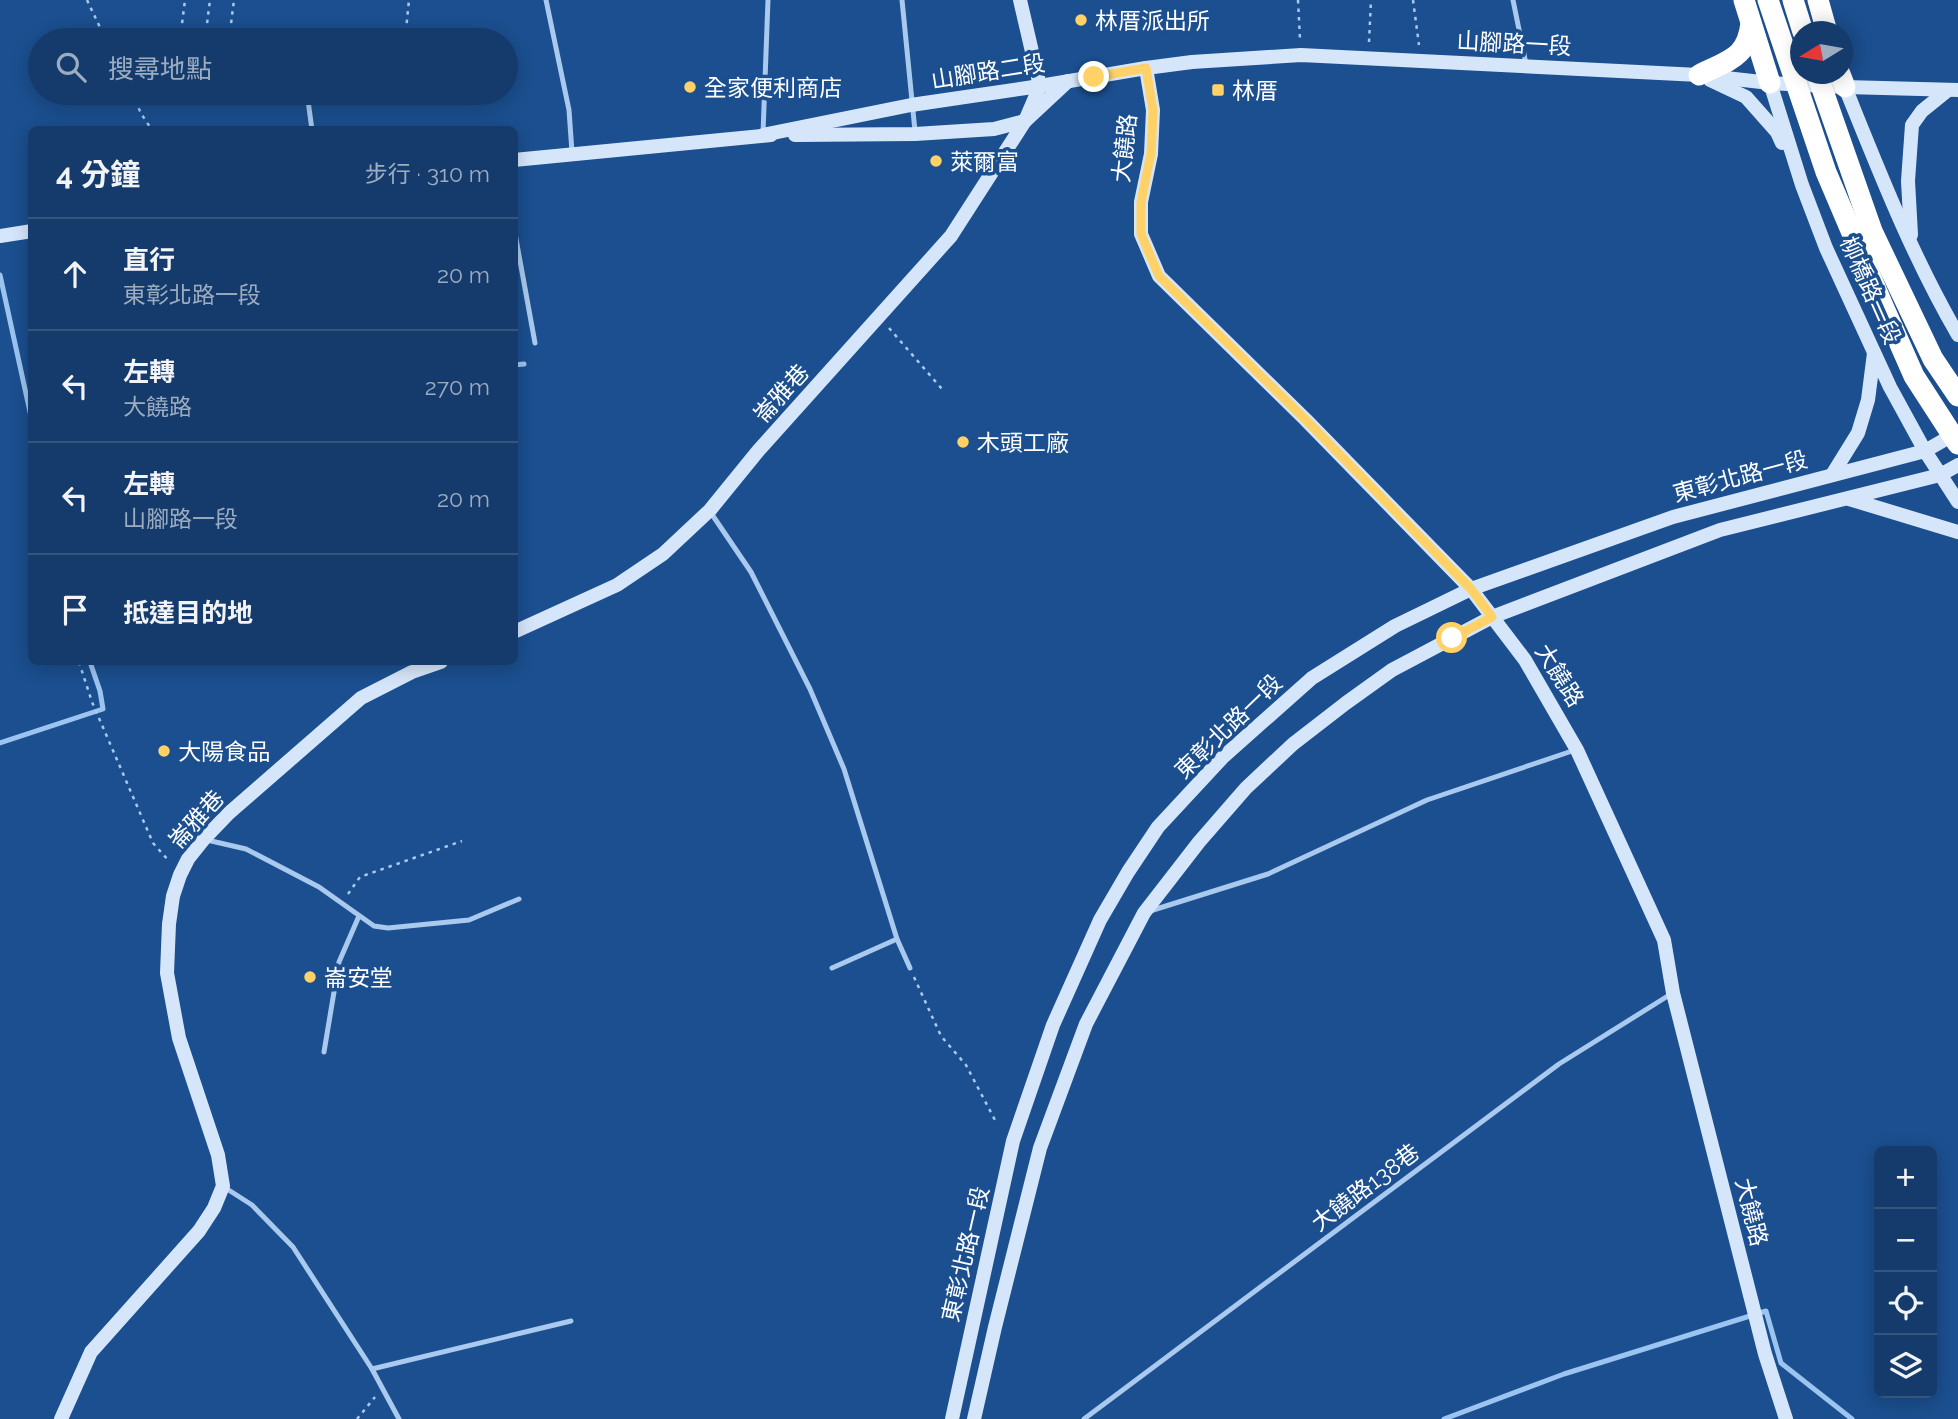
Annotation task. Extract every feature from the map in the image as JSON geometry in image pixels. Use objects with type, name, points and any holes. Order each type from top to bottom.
[{"type":"highway","points":[[1744,0],[1770,83]]},
{"type":"highway","points":[[1768,0],[1826,172],[1914,376],[1958,444]]},
{"type":"highway","points":[[1793,0],[1800,21]]},
{"type":"highway","points":[[1818,0],[1824,21]]},
{"type":"highway","points":[[1699,75],[1741,53],[1749,39],[1751,23]]},
{"type":"highway","points":[[1821,84],[1872,231],[1933,359],[1958,396]]},
{"type":"street","points":[[1020,0],[1040,86],[1026,121]]},
{"type":"street","name":"山腳路一段","points":[[1068,81],[1192,62],[1301,55],[1699,75],[1770,83],[1790,82]]},
{"type":"street","name":"大饒路","points":[[1146,68],[1153,110],[1151,153],[1141,202],[1141,234],[1159,276],[1306,420],[1471,589],[1525,660],[1577,750],[1664,940],[1673,993],[1765,1354],[1786,1419]]},
{"type":"street","points":[[1699,75],[1746,97],[1777,132],[1802,186]]},
{"type":"street","name":"山腳路二段","points":[[763,135],[911,105],[1068,81]]},
{"type":"street","name":"山腳路二段","points":[[518,160],[763,135],[915,134],[994,129],[1026,121],[1068,81]]},
{"type":"street","name":"山腳路一段","points":[[1853,81],[1953,90]]},
{"type":"street","name":"柳橋路一段","points":[[1770,83],[1802,186],[1826,248],[1890,387],[1925,451],[1958,502]]},
{"type":"street","points":[[1844,84],[1886,189],[1956,329]]},
{"type":"street","points":[[1911,243],[1908,181],[1913,125],[1922,111],[1953,90]]},
{"type":"street","name":"崙雅巷","points":[[518,630],[617,584],[663,554],[709,510],[758,451],[951,236],[1026,121]]},
{"type":"street","points":[[0,236],[28,231]]},
{"type":"street","points":[[1832,475],[1858,433],[1868,400],[1874,351]]},
{"type":"street","name":"東彰北路一段","points":[[951,1419],[1013,1141],[1053,1025],[1100,920],[1128,872],[1158,827],[1223,757],[1312,678],[1395,626],[1471,589],[1673,517],[1925,451],[1958,432]]},
{"type":"street","name":"東彰北路一段","points":[[974,1419],[1040,1148],[1086,1024],[1144,913],[1199,842],[1246,788],[1293,744],[1392,670],[1492,617],[1720,530],[1940,475],[1958,465]]},
{"type":"street","points":[[1848,498],[1958,532]]},
{"type":"street","name":"崙雅巷","points":[[223,1186],[218,1154],[179,1038],[167,973],[170,915],[181,873],[188,859],[229,813],[361,698],[410,667]]},
{"type":"street","points":[[61,1419],[91,1352],[199,1231],[214,1208],[223,1186]]},
{"type":"lane","points":[[546,0],[569,110],[573,154]]},
{"type":"lane","points":[[763,135],[768,0]]},
{"type":"lane","points":[[902,0],[915,134]]},
{"type":"lane","points":[[1513,0],[1527,67]]},
{"type":"lane","points":[[309,105],[311,126]]},
{"type":"lane","points":[[518,250],[535,343]]},
{"type":"lane","points":[[709,510],[751,572],[810,690],[844,768],[897,939],[909,968]]},
{"type":"lane","points":[[1144,913],[1268,874],[1427,800],[1577,750]]},
{"type":"lane","points":[[204,839],[246,849],[320,887],[374,926],[388,928],[469,920],[519,899]]},
{"type":"lane","points":[[324,1052],[339,962],[359,916]]},
{"type":"lane","points":[[832,968],[897,939]]},
{"type":"lane","name":"大饒路138巷","points":[[1084,1419],[1559,1064],[1673,993]]},
{"type":"lane","points":[[223,1186],[252,1205],[293,1247],[372,1369],[399,1419]]},
{"type":"lane","points":[[372,1369],[571,1321]]},
{"type":"path","points":[[87,0],[100,28]]},
{"type":"path","points":[[181,28],[184,0]]},
{"type":"path","points":[[206,28],[210,0]]},
{"type":"path","points":[[230,28],[234,0]]},
{"type":"path","points":[[406,28],[409,0]]},
{"type":"path","points":[[1298,0],[1301,55]]},
{"type":"path","points":[[1369,58],[1371,0]]},
{"type":"path","points":[[1413,0],[1422,61]]},
{"type":"path","points":[[137,105],[149,126]]},
{"type":"path","points":[[879,317],[942,389]]},
{"type":"path","points":[[80,665],[92,702],[153,843],[181,873]]},
{"type":"path","points":[[341,903],[360,877],[462,841]]},
{"type":"path","points":[[909,968],[941,1036],[966,1065],[996,1122]]},
{"type":"path","points":[[357,1419],[382,1389]]},
{"type":"waterway","points":[[0,275],[28,403]]},
{"type":"waterway","points":[[518,365],[524,364]]},
{"type":"waterway","points":[[0,743],[103,709],[91,665]]},
{"type":"waterway","points":[[1444,1419],[1564,1374],[1766,1311],[1781,1363],[1852,1419]]},
{"type":"place","name":"林厝派出所","points":[[1081,20]]},
{"type":"place","name":"全家便利商店","points":[[690,87]]},
{"type":"place","name":"林厝","points":[[1218,90]]},
{"type":"place","name":"萊爾富","points":[[936,161]]},
{"type":"place","name":"木頭工廠","points":[[963,442]]},
{"type":"place","name":"大陽食品","points":[[164,751]]},
{"type":"place","name":"崙安堂","points":[[310,977]]},
{"type":"route","points":[[1094,77],[1146,68],[1153,110],[1151,153],[1141,202],[1141,234],[1159,276],[1306,420],[1471,589],[1492,617],[1452,638]]}]
